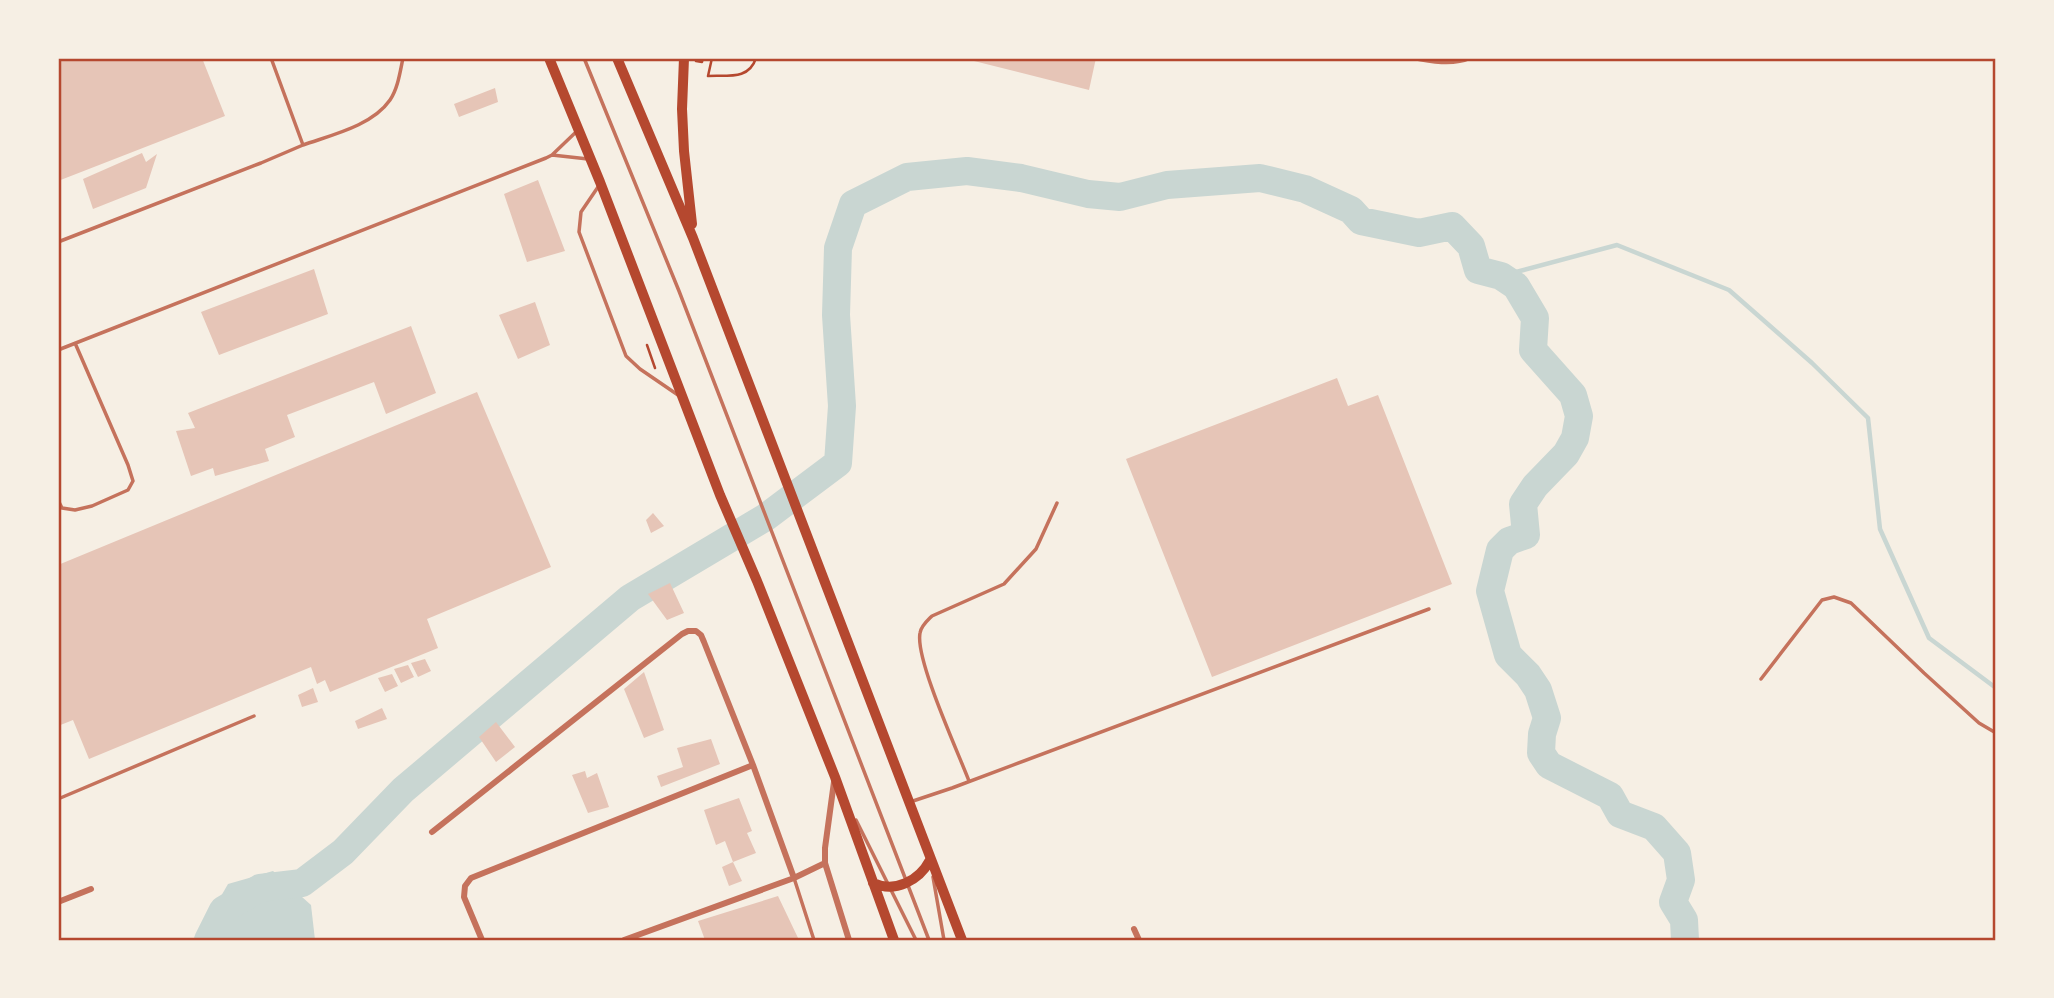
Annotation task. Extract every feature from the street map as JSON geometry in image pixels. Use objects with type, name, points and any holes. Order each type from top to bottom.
[{"type":"highway","points":[[549,58],[600,182],[720,495],[835,778],[894,940]]},
{"type":"highway","points":[[617,58],[693,237],[962,940]]},
{"type":"highway","points":[[684,58],[684,151],[693,237]]},
{"type":"highway","points":[[873,883],[889,887],[907,883],[920,876],[930,860]]},
{"type":"street","points":[[432,832],[682,635],[688,631],[696,631],[704,642],[753,765],[794,878]]},
{"type":"street","points":[[482,940],[464,897],[465,886],[471,878],[753,765]]},
{"type":"street","points":[[835,778],[825,863],[849,940]]},
{"type":"street","points":[[624,940],[794,878],[825,863]]},
{"type":"street","points":[[58,902],[91,889]]},
{"type":"street","points":[[1134,929],[1139,940]]},
{"type":"lane","points":[[271,58],[303,145]]},
{"type":"lane","points":[[58,242],[355,125],[379,112],[391,98],[403,58]]},
{"type":"lane","points":[[584,58],[684,304],[929,940]]},
{"type":"lane","points":[[1412,58],[1459,62],[1471,58]]},
{"type":"lane","points":[[58,349],[552,155],[579,129]]},
{"type":"lane","points":[[552,155],[591,160]]},
{"type":"lane","points":[[600,182],[581,212],[579,232],[626,356],[682,398]]},
{"type":"lane","points":[[58,500],[62,508],[75,510],[120,496],[128,490],[133,481],[75,343]]},
{"type":"lane","points":[[969,781],[923,665],[919,634],[932,616],[1004,584],[1036,549],[1057,503]]},
{"type":"lane","points":[[1761,679],[1822,600],[1833,597],[1851,603],[1942,690],[1979,723],[1996,733]]},
{"type":"lane","points":[[910,802],[1429,609]]},
{"type":"lane","points":[[58,799],[254,716]]},
{"type":"lane","points":[[835,778],[916,940]]},
{"type":"lane","points":[[930,860],[944,940]]},
{"type":"lane","points":[[794,878],[814,940]]},
{"type":"path","points":[[712,58],[708,76],[743,74],[753,67],[756,58]]},
{"type":"shaded area","points":[[273,871],[311,905],[315,940],[200,940],[205,924],[228,884]]},
{"type":"building","points":[[58,58],[202,58],[225,116],[58,181]]},
{"type":"building","points":[[962,58],[1096,58],[1089,90]]},
{"type":"building","points":[[495,88],[498,102],[459,117],[454,104]]},
{"type":"building","points":[[142,153],[146,162],[157,154],[146,188],[93,209],[83,179]]},
{"type":"building","points":[[538,180],[565,251],[527,262],[504,194]]},
{"type":"building","points":[[314,269],[328,314],[219,355],[201,312]]},
{"type":"building","points":[[535,302],[550,345],[518,359],[499,315]]},
{"type":"building","points":[[411,326],[436,393],[386,414],[374,382],[287,415],[295,437],[265,449],[269,461],[215,476],[213,468],[191,476],[176,431],[195,428],[188,413]]},
{"type":"building","points":[[1337,378],[1348,406],[1378,395],[1452,584],[1212,677],[1126,459]]},
{"type":"building","points":[[477,392],[551,567],[427,619],[438,648],[330,692],[325,680],[317,684],[311,667],[89,759],[73,720],[58,726],[58,565]]},
{"type":"building","points":[[653,513],[664,526],[651,533],[646,520]]},
{"type":"building","points":[[670,583],[684,613],[667,620],[648,594]]},
{"type":"building","points":[[425,659],[431,671],[418,677],[411,663]]},
{"type":"building","points":[[408,665],[414,677],[401,683],[394,669]]},
{"type":"building","points":[[644,672],[664,730],[644,738],[624,689]]},
{"type":"building","points":[[392,674],[398,686],[385,692],[378,678]]},
{"type":"building","points":[[313,688],[318,702],[302,707],[298,695]]},
{"type":"building","points":[[382,708],[387,719],[358,729],[355,721]]},
{"type":"building","points":[[496,722],[515,747],[496,762],[479,737]]},
{"type":"building","points":[[711,739],[720,764],[661,787],[657,776],[683,767],[677,748]]},
{"type":"building","points":[[585,771],[587,778],[597,773],[609,807],[588,813],[572,775]]},
{"type":"building","points":[[739,798],[752,831],[747,833],[756,853],[733,862],[725,841],[716,845],[704,810]]},
{"type":"building","points":[[733,862],[742,881],[729,886],[722,867]]},
{"type":"building","points":[[778,896],[799,940],[705,940],[698,921]]},
{"type":"waterway","points":[[208,940],[223,910],[260,888],[302,883],[343,852],[403,790],[630,598],[766,517],[838,463],[842,406],[836,315],[838,248],[853,204],[907,177],[967,171],[1021,178],[1088,194],[1120,197],[1167,185],[1260,178],[1305,189],[1351,210],[1361,221],[1419,233],[1452,226],[1471,246],[1478,270],[1501,276],[1516,286],[1535,318],[1533,350],[1573,395],[1579,416],[1575,438],[1566,454],[1535,486],[1523,504],[1526,535],[1509,541],[1500,550],[1490,591],[1508,655],[1528,675],[1538,690],[1547,718],[1542,734],[1541,753],[1549,765],[1610,796],[1620,814],[1654,827],[1677,853],[1681,880],[1673,902],[1684,920],[1685,940]]},
{"type":"waterway","points":[[1501,276],[1617,245],[1729,290],[1812,363],[1868,418],[1880,529],[1929,638],[1996,688]]}]
